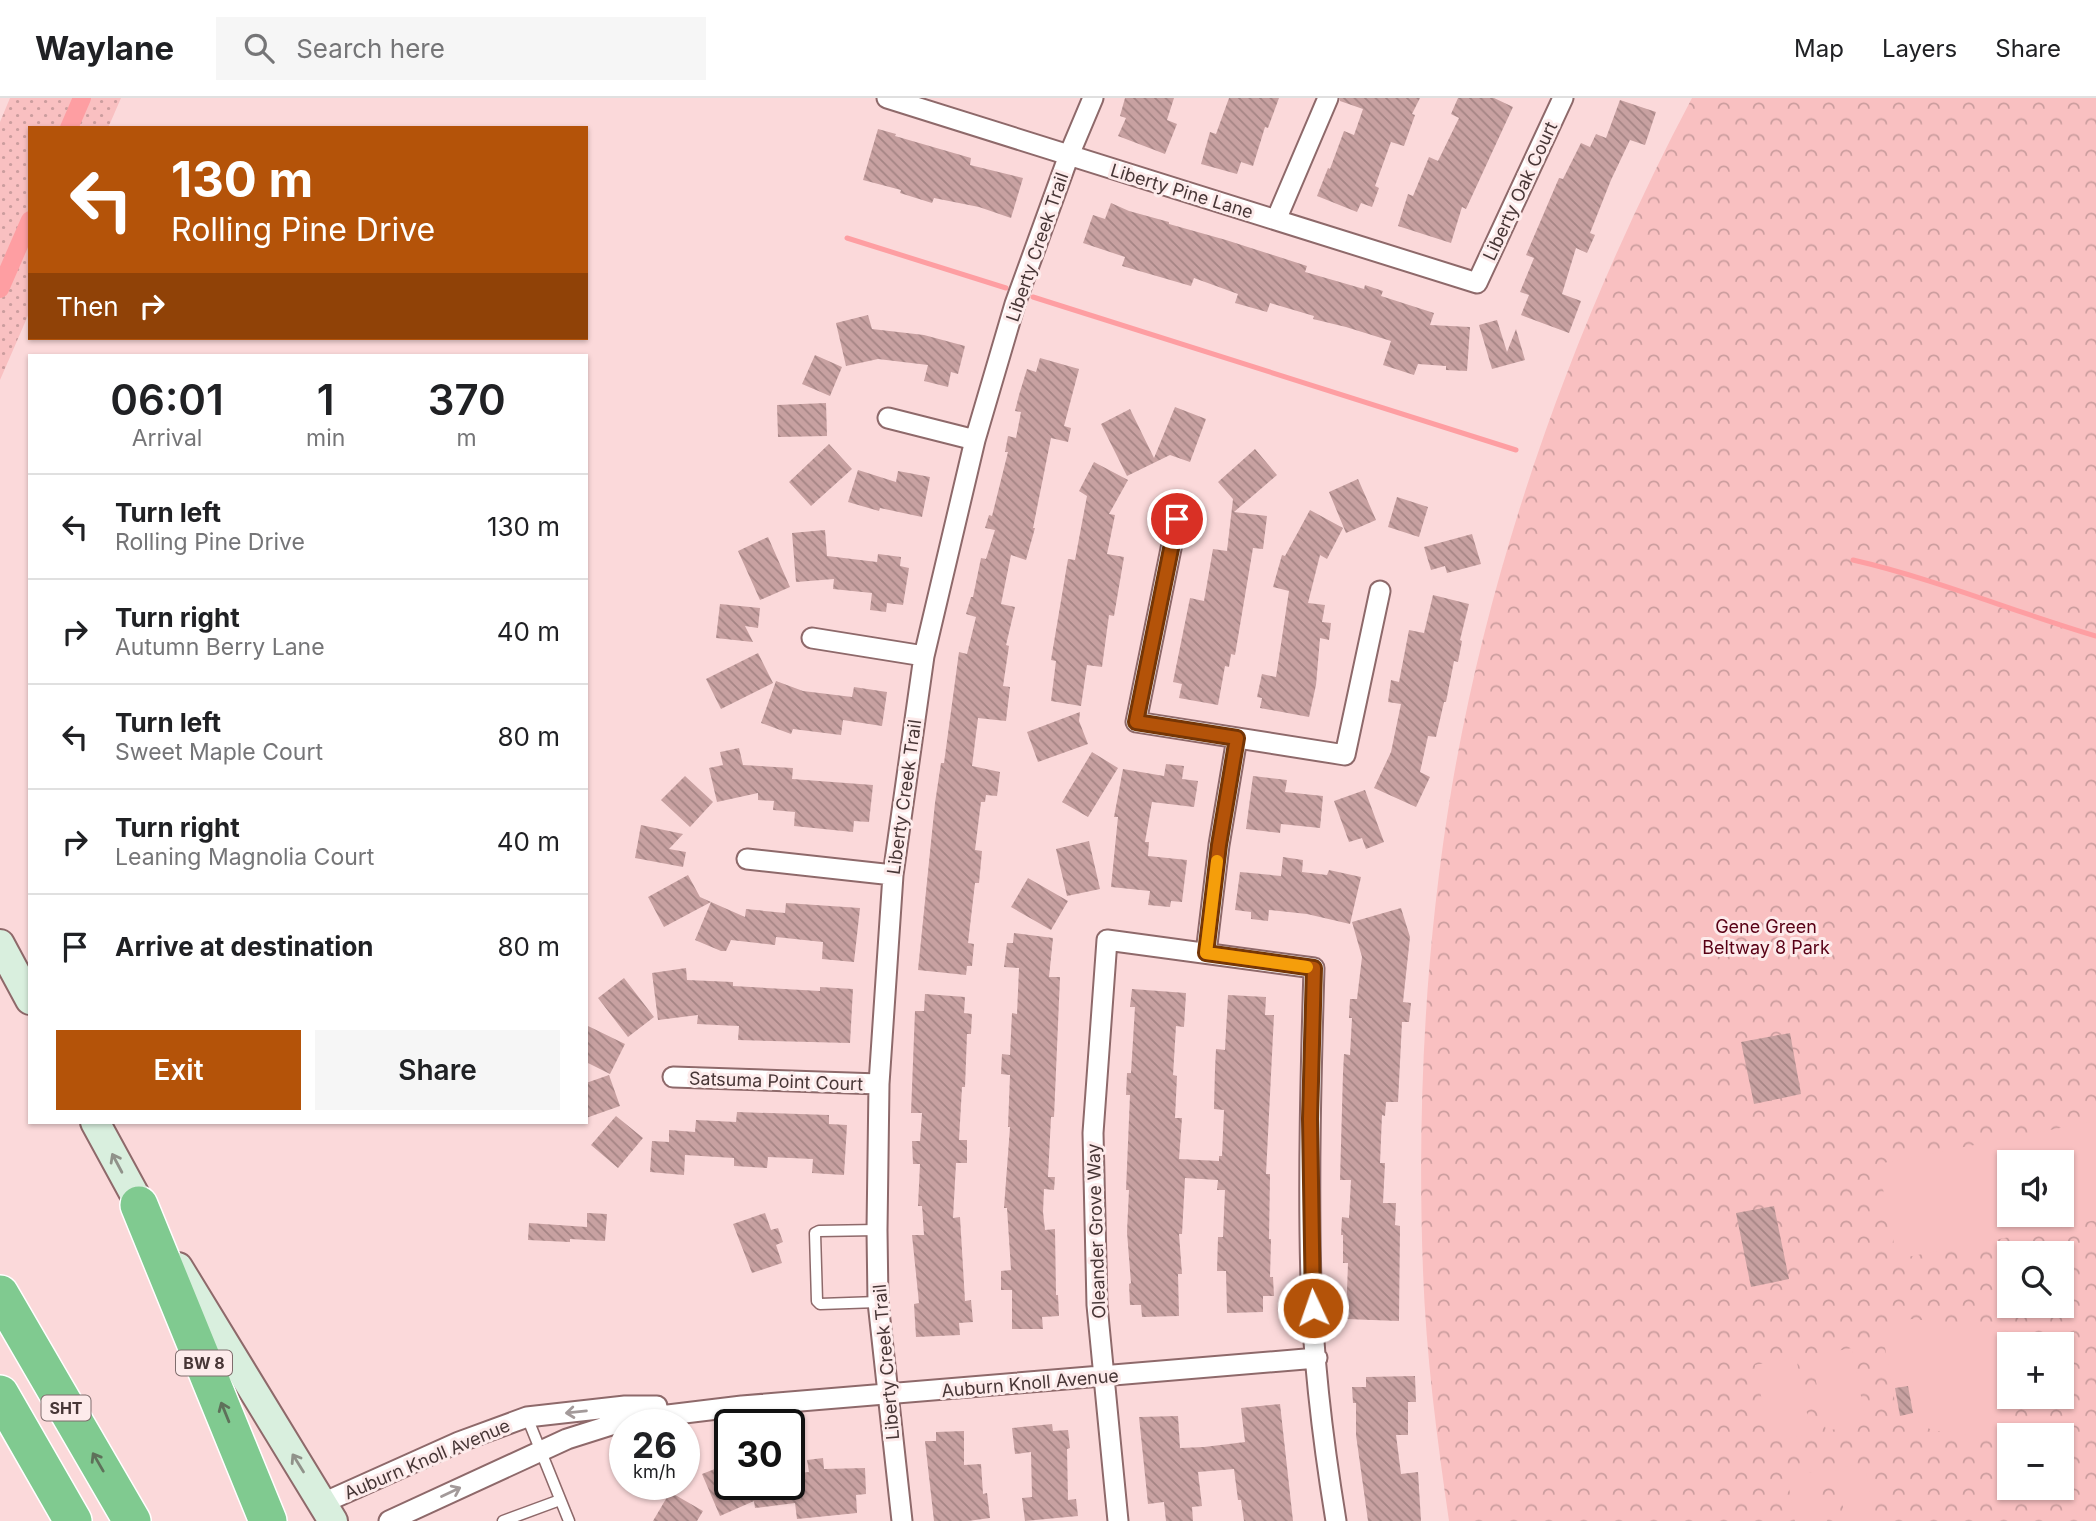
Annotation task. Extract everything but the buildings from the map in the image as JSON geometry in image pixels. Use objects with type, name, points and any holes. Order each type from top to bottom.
[{"type":"highway","name":"BW 8","points":[[139,1205],[268,1521]]},
{"type":"highway","name":"SHT","points":[[0,1294],[132,1521]]},
{"type":"highway","name":"SHT","points":[[0,1394],[73,1521]]},
{"type":"main road","points":[[0,944],[28,996]]},
{"type":"main road","name":"BW 8","points":[[96,1124],[139,1205],[328,1512]]},
{"type":"street","name":"Liberty Pine Lane","points":[[887,98],[1477,283]]},
{"type":"street","name":"Liberty Creek Trail","points":[[902,1521],[878,1302],[879,1084],[893,875],[924,656],[975,440],[1015,304],[1069,155],[1093,98]]},
{"type":"street","points":[[1276,220],[1328,98]]},
{"type":"street","name":"Liberty Oak Court","points":[[1477,283],[1563,98]]},
{"type":"street","points":[[888,418],[975,440]]},
{"type":"street","points":[[1177,519],[1136,722],[1345,755],[1380,592]]},
{"type":"street","points":[[812,638],[924,656]]},
{"type":"street","points":[[1237,738],[1219,845],[1206,953],[1314,968],[1310,1119],[1311,1270],[1324,1452],[1336,1521]]},
{"type":"street","points":[[747,859],[893,875]]},
{"type":"street","name":"Oleander Grove Way","points":[[1118,1521],[1097,1305],[1093,1133],[1107,940],[1206,953]]},
{"type":"street","name":"Satsuma Point Court","points":[[673,1077],[879,1084]]},
{"type":"street","name":"Auburn Knoll Avenue","points":[[390,1521],[567,1439],[627,1420],[742,1406],[1317,1358]]},
{"type":"street","name":"Auburn Knoll Avenue","points":[[328,1512],[459,1442],[527,1417],[625,1406],[742,1406]]},
{"type":"lane","points":[[877,1230],[815,1233],[817,1301],[820,1304],[878,1302]]},
{"type":"lane","points":[[527,1417],[569,1521]]},
{"type":"lane","points":[[503,1521],[560,1500]]},
{"type":"green space","points":[[10,98],[121,98],[109,126],[28,126],[28,316],[0,380],[0,122]]},
{"type":"green space","name":"Gene Green Beltway 8 Park","points":[[1692,98],[2096,98],[2096,1521],[1449,1521],[1429,1365],[1421,1210],[1422,1089],[1435,906],[1452,786],[1469,697],[1491,608],[1545,433],[1613,262]]},
{"type":"green space","points":[[2096,1121],[2096,1220],[2074,1224],[2074,1150],[1997,1150],[1997,1227],[2060,1227],[1897,1259],[1878,1164]]},
{"type":"green space","points":[[1912,1319],[1998,1328],[2008,1332],[1997,1332],[1997,1423],[1988,1434],[1972,1437],[1957,1432],[1933,1431],[1916,1420],[1898,1419],[1881,1325]]},
{"type":"green space","points":[[1852,1348],[1866,1423],[1826,1431],[1811,1356]]},
{"type":"green space","points":[[1796,1357],[1811,1434],[1770,1442],[1755,1365]]},
{"type":"green space","points":[[1864,1463],[1876,1521],[1846,1521],[1835,1469]]},
{"type":"green space","points":[[1817,1471],[1827,1521],[1795,1521],[1787,1477]]},
{"type":"waterway","points":[[70,126],[82,98]]},
{"type":"waterway","points":[[0,289],[28,225]]},
{"type":"waterway","points":[[847,238],[1006,288]]},
{"type":"waterway","points":[[1033,297],[1516,450]]},
{"type":"waterway","points":[[1853,560],[2096,636]]},
{"type":"slow traffic","points":[[1217,861],[1206,953],[1307,967]]},
{"type":"route","points":[[1177,519],[1136,722],[1237,738],[1219,845],[1206,953],[1314,968],[1310,1119],[1313,1308]]}]
